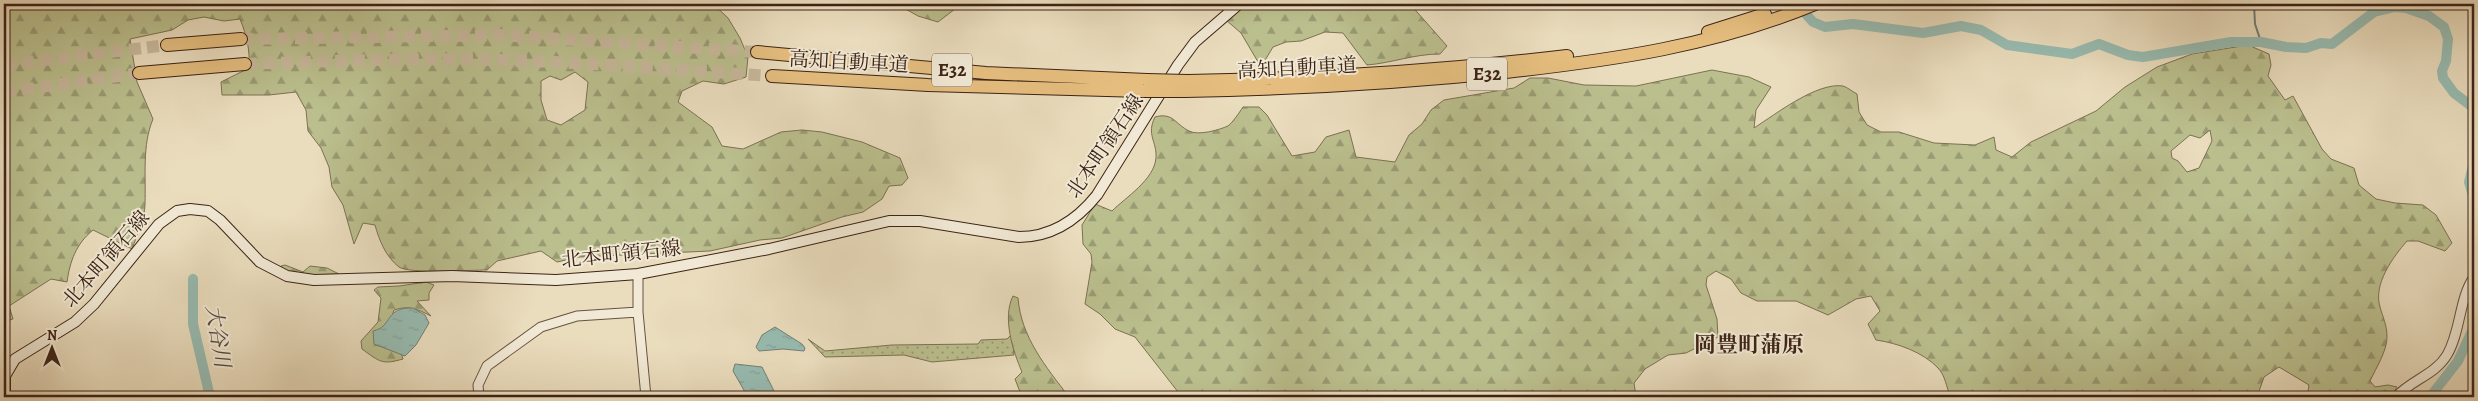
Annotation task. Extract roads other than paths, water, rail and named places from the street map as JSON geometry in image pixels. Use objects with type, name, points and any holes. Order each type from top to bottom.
[{"type":"highway","name":"高知自動車道","points":[[1780,14],[1793,4]]},
{"type":"highway","name":"高知自動車道","points":[[772,76],[938,85],[1187,86],[1351,76],[1530,60],[1671,40],[1815,4]]},
{"type":"highway","points":[[167,44],[241,39]]},
{"type":"highway","name":"高知自動車道","points":[[757,52],[1145,86]]},
{"type":"highway","points":[[139,73],[178,68],[245,64]]},
{"type":"main road","name":"北本町領石線","points":[[5,397],[5,376],[15,359],[76,322],[94,304],[159,224],[177,211],[190,209],[208,211],[220,220],[260,262],[280,273],[300,279],[452,276],[547,280],[638,274],[770,249],[889,221],[920,221],[1019,237],[1033,237],[1054,230],[1084,210],[1097,195],[1178,65],[1195,42],[1238,4]]},
{"type":"street","points":[[638,274],[638,312],[646,397]]},
{"type":"street","points":[[2396,397],[2441,364],[2460,325],[2469,285],[2474,277]]},
{"type":"street","points":[[479,397],[478,385],[487,366],[540,327],[577,316],[638,312]]},
{"type":"water","points":[[413,308],[425,315],[429,323],[416,345],[405,356],[374,344],[373,331],[384,326],[397,311]]},
{"type":"water","points":[[775,327],[802,344],[805,348],[804,351],[783,349],[759,351],[756,347],[762,335]]},
{"type":"water","points":[[735,364],[762,367],[775,393],[745,392],[733,371]]},
{"type":"waterway","points":[[1797,4],[1813,22],[1825,27],[1853,24],[1923,33],[1961,26],[1981,30],[2007,45],[2072,54],[2099,44],[2128,55],[2143,57],[2231,42],[2261,42],[2286,47],[2306,48],[2321,43],[2332,44],[2374,12],[2395,7],[2406,8],[2429,16],[2444,27],[2448,39],[2446,61],[2442,71],[2443,78],[2454,93],[2474,108]]},
{"type":"waterway","points":[[2254,4],[2255,24],[2261,42]]},
{"type":"waterway","points":[[2474,162],[2469,182],[2474,199]]},
{"type":"waterway","name":"大谷川","points":[[193,279],[193,324],[210,397]]},
{"type":"waterway","points":[[2430,397],[2458,361],[2474,327]]},
{"type":"tunnel","points":[[241,39],[501,35],[757,52]]},
{"type":"tunnel","points":[[4,65],[167,45]]},
{"type":"tunnel","points":[[245,64],[465,59],[600,64],[772,76]]},
{"type":"tunnel","points":[[4,92],[139,73]]},
{"type":"district","name":"岡豊町蒲原","points":[[1749,345]]}]
